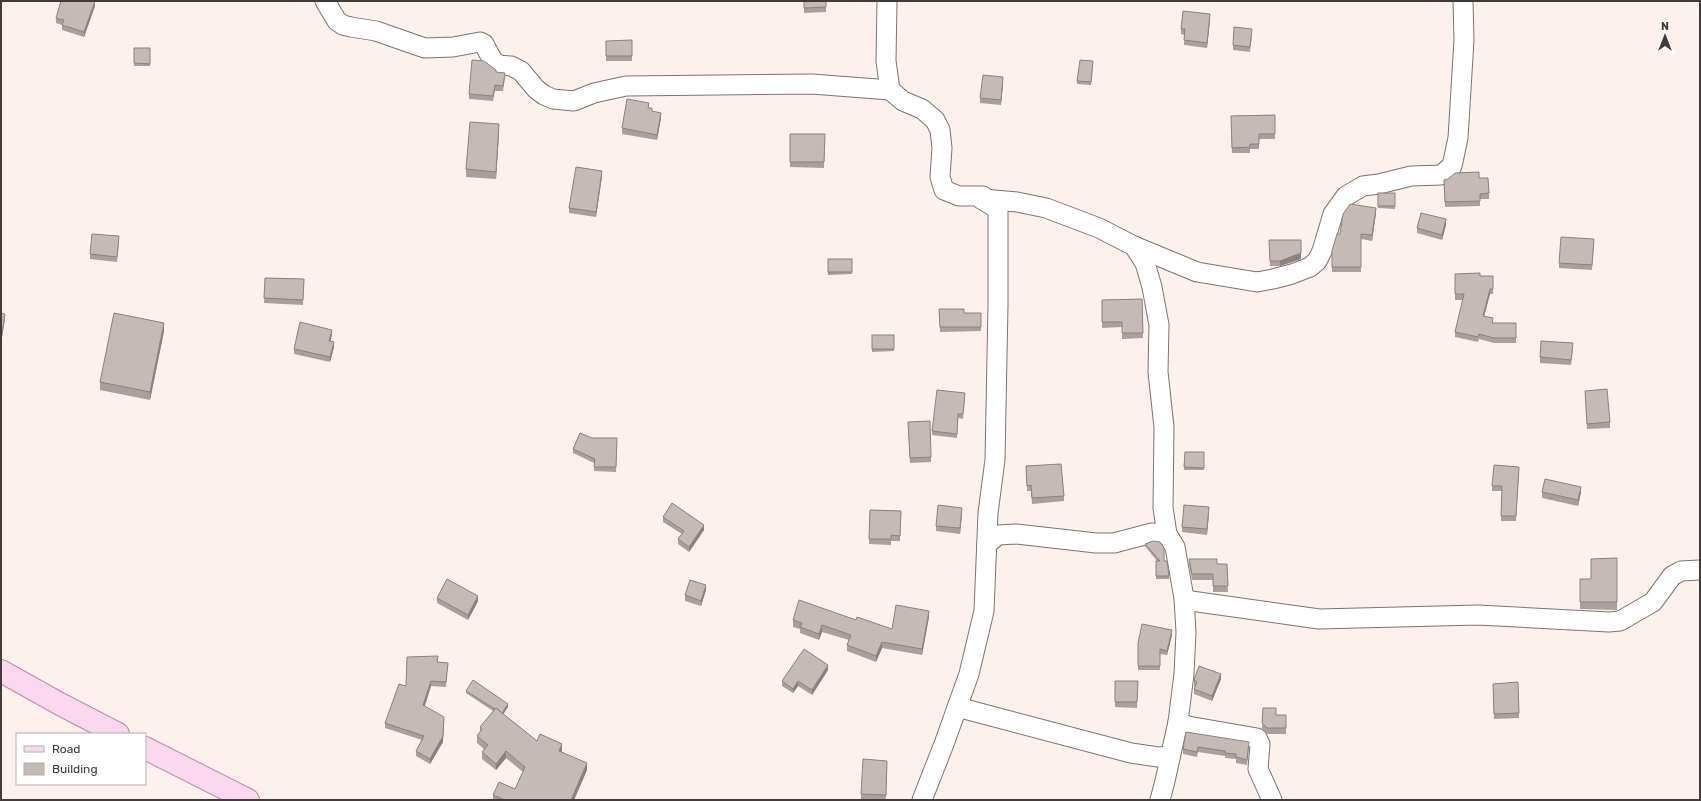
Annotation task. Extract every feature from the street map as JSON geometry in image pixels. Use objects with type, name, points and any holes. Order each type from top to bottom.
[{"type":"main road","points":[[1,671],[116,733]]},
{"type":"main road","points":[[146,749],[248,800]]},
{"type":"street","points":[[325,1],[338,21],[343,24],[351,27],[376,31],[425,48],[453,47],[480,42],[484,44],[493,61],[499,65],[511,66],[521,71],[536,89],[553,99],[574,101],[594,92],[626,86],[806,84],[890,90],[903,101],[922,109],[935,120],[940,130],[942,148],[940,177],[944,190],[959,196],[983,196],[981,199]]},
{"type":"street","points":[[887,1],[886,61],[890,90]]},
{"type":"street","points":[[981,199],[1018,202],[1046,208],[1099,228],[1134,246],[1197,272],[1257,282],[1292,274],[1310,267],[1317,261],[1322,251],[1333,214],[1346,196],[1363,186],[1379,184],[1411,176],[1441,175],[1452,166],[1458,138],[1464,40],[1463,1]]},
{"type":"street","points":[[922,800],[969,674],[984,611],[988,513],[995,460],[998,209],[981,199]]},
{"type":"street","points":[[1134,246],[1145,263],[1152,287],[1159,325],[1158,372],[1164,427],[1163,508],[1167,534],[1174,547],[1184,598],[1186,632],[1184,674],[1178,722],[1160,800]]},
{"type":"street","points":[[987,544],[998,535],[1016,534],[1096,543],[1114,543],[1152,533],[1167,534]]},
{"type":"street","points":[[1184,598],[1191,601],[1319,619],[1478,615],[1609,622],[1625,619],[1653,602],[1672,576],[1681,571],[1700,570]]},
{"type":"street","points":[[957,707],[1131,753],[1158,757],[1170,756]]},
{"type":"street","points":[[1178,722],[1188,726],[1257,738],[1260,744],[1258,769],[1272,800]]},
{"type":"building","points":[[61,1],[95,1],[84,32],[62,25],[64,20],[56,18]]},
{"type":"building","points":[[804,1],[826,1],[826,7],[804,8]]},
{"type":"building","points":[[1183,11],[1210,14],[1207,43],[1184,40],[1185,29],[1181,29]]},
{"type":"building","points":[[1234,27],[1252,29],[1250,47],[1233,45]]},
{"type":"building","points":[[632,40],[632,56],[606,56],[606,41]]},
{"type":"building","points":[[134,48],[150,48],[150,64],[134,63]]},
{"type":"building","points":[[472,60],[484,61],[496,70],[496,72],[505,73],[503,86],[495,85],[493,96],[469,94]]},
{"type":"building","points":[[1080,60],[1093,61],[1091,82],[1077,81]]},
{"type":"building","points":[[983,75],[1003,77],[1001,100],[980,98]]},
{"type":"building","points":[[627,99],[649,103],[648,108],[652,108],[652,111],[661,113],[657,135],[622,128]]},
{"type":"building","points":[[1275,115],[1275,134],[1259,134],[1259,144],[1250,144],[1250,147],[1232,148],[1231,116]]},
{"type":"building","points":[[470,122],[499,124],[496,172],[466,169]]},
{"type":"building","points":[[790,134],[825,134],[824,162],[790,162]]},
{"type":"building","points":[[576,167],[602,171],[596,212],[569,208]]},
{"type":"building","points":[[1479,172],[1479,178],[1488,178],[1489,193],[1480,194],[1480,201],[1445,202],[1444,180],[1448,179],[1455,173]]},
{"type":"building","points":[[1378,193],[1395,193],[1395,206],[1378,206]]},
{"type":"building","points":[[1350,204],[1376,208],[1372,235],[1361,234],[1361,267],[1332,267],[1332,251],[1337,234],[1340,234],[1343,214]]},
{"type":"building","points":[[1421,213],[1446,219],[1442,235],[1417,228]]},
{"type":"building","points":[[92,234],[119,236],[117,257],[90,254]]},
{"type":"building","points":[[1561,237],[1594,239],[1592,265],[1559,263]]},
{"type":"building","points":[[1269,240],[1301,240],[1301,253],[1280,261],[1270,261]]},
{"type":"building","points":[[828,259],[852,259],[852,272],[828,272]]},
{"type":"building","points":[[1480,273],[1480,276],[1493,276],[1493,289],[1490,289],[1483,316],[1493,318],[1492,323],[1516,323],[1516,338],[1494,338],[1479,334],[1478,337],[1455,332],[1464,294],[1455,294],[1455,274]]},
{"type":"building","points":[[265,278],[304,279],[303,300],[264,298]]},
{"type":"building","points":[[1142,299],[1143,333],[1122,333],[1122,322],[1102,322],[1102,300]]},
{"type":"building","points":[[939,309],[964,309],[964,313],[981,313],[981,327],[940,327]]},
{"type":"building","points":[[1,313],[5,314],[1,339]]},
{"type":"building","points":[[114,313],[164,323],[150,392],[100,382]]},
{"type":"building","points":[[300,322],[332,330],[329,341],[334,342],[330,357],[294,349]]},
{"type":"building","points":[[872,335],[894,335],[894,349],[872,349]]},
{"type":"building","points":[[1541,341],[1573,343],[1571,360],[1540,357]]},
{"type":"building","points":[[1607,389],[1610,422],[1587,424],[1585,391]]},
{"type":"building","points":[[937,390],[965,393],[963,414],[958,414],[957,434],[932,431]]},
{"type":"building","points":[[930,421],[931,457],[910,458],[908,422]]},
{"type":"building","points":[[580,433],[592,438],[617,438],[616,467],[594,467],[595,459],[573,449]]},
{"type":"building","points":[[1185,452],[1204,452],[1204,468],[1184,467]]},
{"type":"building","points":[[1061,464],[1064,496],[1032,498],[1031,485],[1027,486],[1026,466]]},
{"type":"building","points":[[1494,465],[1519,467],[1516,516],[1501,516],[1502,486],[1492,486]]},
{"type":"building","points":[[1545,479],[1581,487],[1578,500],[1542,492]]},
{"type":"building","points":[[672,503],[704,525],[689,547],[678,539],[684,531],[663,517]]},
{"type":"building","points":[[938,505],[962,508],[960,528],[936,526]]},
{"type":"building","points":[[1184,505],[1209,507],[1207,529],[1182,527]]},
{"type":"building","points":[[870,510],[901,511],[900,536],[891,535],[891,539],[869,539]]},
{"type":"building","points":[[1153,541],[1160,542],[1164,548],[1164,561],[1167,561],[1169,576],[1156,576],[1156,561],[1160,561],[1145,544]]},
{"type":"building","points":[[1617,558],[1617,602],[1580,602],[1580,579],[1591,579],[1591,559]]},
{"type":"building","points":[[1189,559],[1217,559],[1217,564],[1227,564],[1228,586],[1213,586],[1213,574],[1192,574]]},
{"type":"building","points":[[447,579],[478,596],[468,615],[437,598]]},
{"type":"building","points":[[690,580],[706,585],[701,601],[685,595]]},
{"type":"building","points":[[799,600],[856,620],[857,617],[892,629],[896,605],[929,611],[922,649],[882,642],[876,656],[847,645],[851,635],[822,625],[819,634],[800,627],[802,623],[793,620]]},
{"type":"building","points":[[1142,624],[1172,630],[1167,651],[1160,649],[1160,666],[1138,666],[1138,643]]},
{"type":"building","points":[[804,649],[828,665],[812,690],[798,681],[793,689],[782,681]]},
{"type":"building","points":[[438,656],[437,662],[448,663],[446,682],[431,681],[423,705],[444,717],[443,736],[430,759],[416,751],[424,736],[385,723],[399,684],[406,686],[407,657]]},
{"type":"building","points":[[1199,666],[1221,674],[1212,696],[1194,689],[1197,682],[1194,680]]},
{"type":"building","points":[[473,680],[508,704],[502,713],[466,691]]},
{"type":"building","points":[[1115,681],[1138,681],[1137,702],[1115,702]]},
{"type":"building","points":[[1518,682],[1519,713],[1494,714],[1493,684]]},
{"type":"building","points":[[496,708],[537,741],[540,734],[562,744],[559,751],[587,763],[571,800],[505,800],[493,795],[499,782],[515,789],[525,767],[506,751],[496,764],[482,752],[488,745],[477,736],[482,729],[480,727]]},
{"type":"building","points":[[1263,708],[1276,708],[1276,715],[1286,715],[1286,728],[1267,728],[1262,723]]},
{"type":"building","points":[[1186,732],[1249,742],[1247,760],[1236,757],[1236,754],[1225,753],[1225,751],[1198,747],[1197,752],[1183,749]]},
{"type":"building","points":[[863,759],[887,761],[886,795],[861,794]]}]
